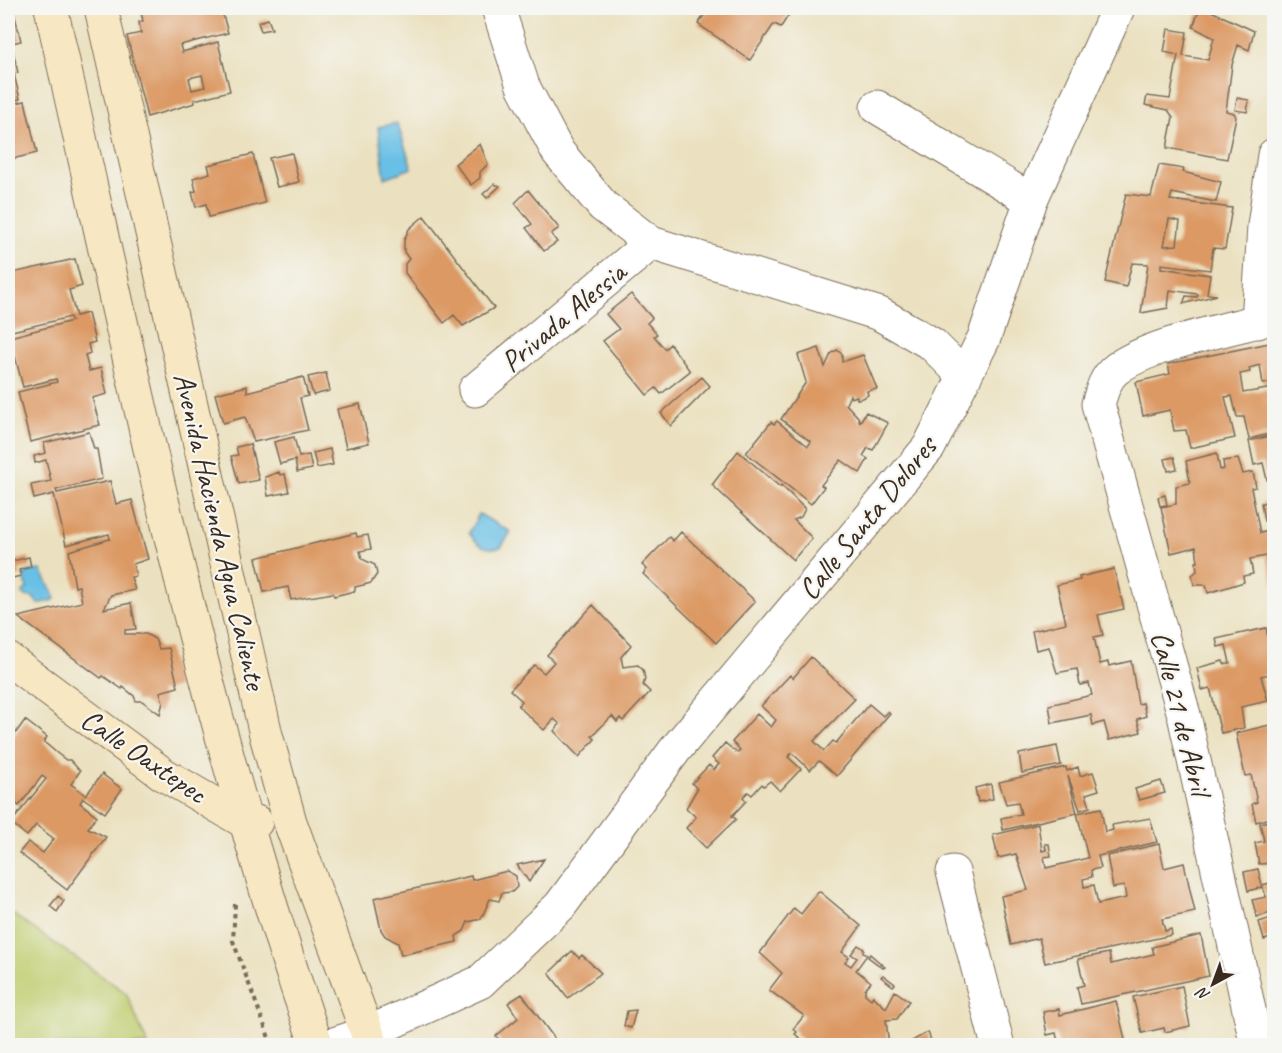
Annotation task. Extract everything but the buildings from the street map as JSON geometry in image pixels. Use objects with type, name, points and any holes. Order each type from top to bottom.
[{"type":"main road","name":"Avenida Hacienda Agua Caliente","points":[[51,8],[183,591],[255,856],[317,1046]]},
{"type":"main road","name":"Avenida Hacienda Agua Caliente","points":[[101,8],[263,724],[290,822],[370,1039]]},
{"type":"main road","name":"Calle Oaxtepec","points":[[8,659],[164,774],[245,822]]},
{"type":"main road","points":[[245,822],[290,822]]},
{"type":"street","points":[[498,8],[523,86],[558,152],[603,206],[651,243],[880,314],[932,344],[964,377]]},
{"type":"street","name":"Calle Santa Dolores","points":[[328,1046],[370,1039],[480,982],[560,906],[675,750],[929,447],[984,338],[1031,200],[1118,8]]},
{"type":"street","points":[[877,107],[1031,200]]},
{"type":"street","points":[[1266,320],[1264,226],[1275,154]]},
{"type":"street","name":"Privada Alessia","points":[[475,390],[651,243]]},
{"type":"street","name":"Calle 21 de Abril","points":[[1257,1046],[1184,715],[1098,404],[1104,383],[1115,370],[1155,349],[1266,320]]},
{"type":"street","points":[[953,872],[998,1046]]},
{"type":"street","points":[[1267,1046],[1275,1044]]},
{"type":"path","points":[[255,856],[236,903],[233,941],[272,1046]]},
{"type":"green space","points":[[8,911],[126,993],[148,1045],[8,1045]]},
{"type":"water","points":[[397,123],[412,168],[385,178],[378,127]]},
{"type":"water","points":[[479,514],[511,532],[501,547],[483,546],[469,533]]},
{"type":"water","points":[[41,570],[55,597],[54,600],[38,604],[33,597],[24,596],[23,592],[27,588],[24,576],[26,572]]}]
